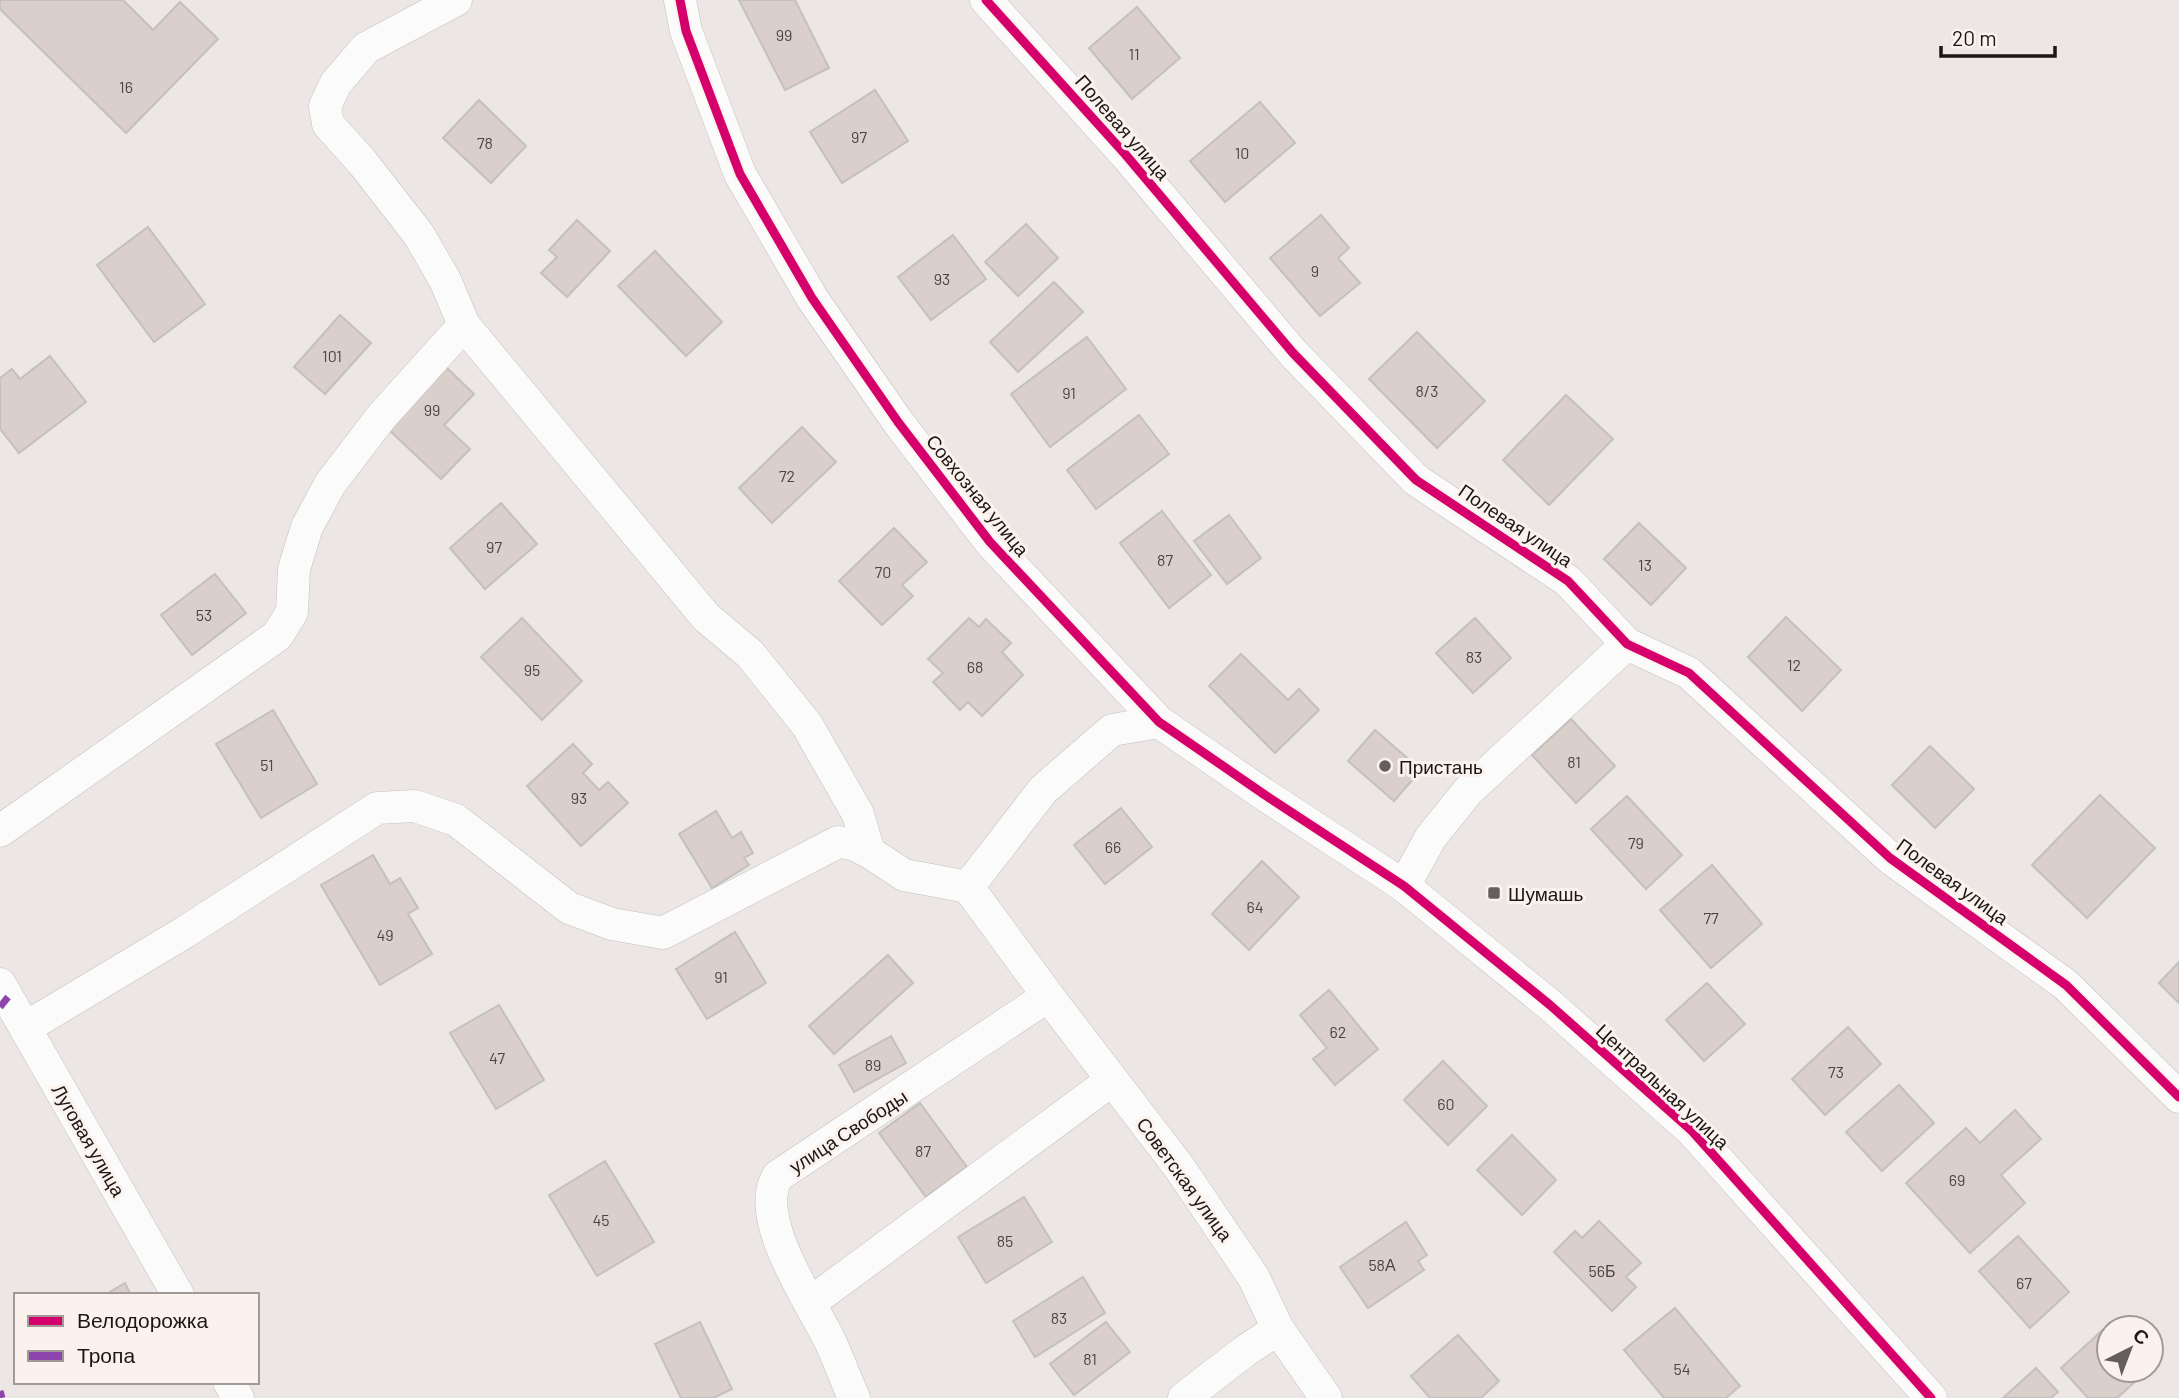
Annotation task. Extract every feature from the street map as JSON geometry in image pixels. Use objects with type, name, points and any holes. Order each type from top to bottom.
[{"type":"street","points":[[456,0],[366,48],[336,83],[324,106],[328,124],[363,163],[419,235],[445,280],[464,325],[706,617],[750,654],[807,725],[858,814],[869,852]]},
{"type":"street","name":"Совхозная улица","points":[[680,0],[686,31],[740,174],[812,298],[898,422],[990,542],[1159,722],[1404,887]]},
{"type":"street","name":"Полевая улица","points":[[986,0],[1125,154],[1293,353],[1416,480],[1568,581],[1627,644],[1689,673],[1890,858],[2066,985],[2179,1097]]},
{"type":"street","points":[[0,831],[277,636],[292,612],[294,569],[307,527],[330,484],[382,416],[464,325]]},
{"type":"street","points":[[1404,887],[1431,837],[1468,791],[1627,644]]},
{"type":"street","points":[[25,1028],[185,932],[377,808],[415,806],[456,820],[569,908],[612,924],[663,933],[838,842],[853,844],[869,852],[904,875],[968,887],[1043,790],[1112,730],[1159,722]]},
{"type":"street","name":"Советская улица","points":[[968,887],[1179,1167],[1254,1278],[1279,1329],[1326,1398]]},
{"type":"street","name":"Центральная улица","points":[[1404,887],[1550,1005],[1692,1130],[1931,1398]]},
{"type":"street","name":"Луговая улица","points":[[0,984],[177,1293]]},
{"type":"street","name":"улица Свободы","points":[[854,1398],[831,1343],[785,1259],[770,1200],[771,1186],[778,1176],[1048,996]]},
{"type":"street","points":[[810,1303],[1112,1080]]},
{"type":"street","points":[[1184,1398],[1245,1351],[1279,1329]]},
{"type":"building","points":[[0,0],[123,0],[153,30],[180,2],[218,39],[126,133],[0,9]]},
{"type":"building","points":[[739,0],[795,0],[829,68],[785,90]]},
{"type":"building","points":[[1137,7],[1180,58],[1132,99],[1089,48]]},
{"type":"building","points":[[875,90],[908,141],[842,183],[810,132]]},
{"type":"building","points":[[479,100],[526,146],[491,183],[443,138]]},
{"type":"building","points":[[1260,102],[1295,143],[1225,202],[1190,161]]},
{"type":"building","points":[[1321,215],[1349,248],[1338,258],[1360,283],[1320,316],[1270,258]]},
{"type":"building","points":[[577,220],[610,251],[567,297],[541,273],[557,257],[549,250]]},
{"type":"building","points":[[1026,224],[1058,258],[1018,296],[985,262]]},
{"type":"building","points":[[148,227],[205,304],[154,342],[97,265]]},
{"type":"building","points":[[953,235],[986,279],[931,320],[898,277]]},
{"type":"building","points":[[655,251],[722,322],[686,356],[618,286]]},
{"type":"building","points":[[1054,282],[1083,312],[1018,372],[990,342]]},
{"type":"building","points":[[340,315],[371,343],[325,394],[294,367]]},
{"type":"building","points":[[1417,332],[1485,401],[1437,448],[1369,379]]},
{"type":"building","points":[[1087,337],[1126,389],[1050,447],[1011,394]]},
{"type":"building","points":[[50,356],[86,402],[19,453],[0,429],[0,378],[12,369],[20,379]]},
{"type":"building","points":[[446,367],[474,394],[444,425],[470,449],[441,479],[387,428]]},
{"type":"building","points":[[1566,395],[1613,439],[1549,505],[1503,460]]},
{"type":"building","points":[[1139,415],[1169,454],[1096,509],[1067,470]]},
{"type":"building","points":[[802,427],[836,462],[772,523],[739,488]]},
{"type":"building","points":[[501,503],[537,544],[485,589],[450,548]]},
{"type":"building","points":[[1162,511],[1211,575],[1169,608],[1120,543]]},
{"type":"building","points":[[1229,515],[1261,558],[1227,584],[1194,541]]},
{"type":"building","points":[[1639,523],[1686,568],[1651,605],[1604,559]]},
{"type":"building","points":[[894,528],[927,562],[902,585],[913,596],[882,625],[839,581]]},
{"type":"building","points":[[215,574],[246,613],[192,655],[161,615]]},
{"type":"building","points":[[1786,617],[1841,670],[1802,711],[1748,657]]},
{"type":"building","points":[[522,618],[582,681],[542,720],[481,657]]},
{"type":"building","points":[[969,618],[979,627],[986,619],[1011,643],[1002,652],[1023,675],[982,716],[968,702],[960,710],[933,682],[943,673],[928,659]]},
{"type":"building","points":[[1475,618],[1511,658],[1473,693],[1436,653]]},
{"type":"building","points":[[1241,654],[1288,700],[1299,689],[1319,710],[1275,753],[1209,686]]},
{"type":"building","points":[[273,710],[317,784],[261,818],[216,744]]},
{"type":"building","points":[[1571,719],[1615,766],[1576,803],[1532,755]]},
{"type":"building","name":"Пристань","points":[[1375,730],[1421,770],[1394,801],[1348,761]]},
{"type":"building","points":[[573,744],[592,764],[583,773],[599,790],[608,782],[628,803],[581,846],[527,786]]},
{"type":"building","points":[[1930,746],[1974,789],[1935,828],[1892,785]]},
{"type":"building","points":[[2100,795],[2155,848],[2087,918],[2032,865]]},
{"type":"building","points":[[1627,796],[1682,855],[1646,889],[1591,829]]},
{"type":"building","points":[[1121,808],[1152,847],[1105,884],[1074,845]]},
{"type":"building","points":[[716,811],[732,838],[741,832],[753,853],[744,858],[749,865],[712,888],[679,834]]},
{"type":"building","points":[[373,855],[390,884],[400,878],[418,908],[408,914],[432,954],[380,985],[321,885]]},
{"type":"building","points":[[1262,861],[1299,897],[1249,950],[1212,914]]},
{"type":"building","points":[[1712,865],[1762,924],[1711,968],[1660,910]]},
{"type":"building","points":[[735,932],[766,983],[707,1019],[676,969]]},
{"type":"building","points":[[888,955],[913,983],[834,1054],[809,1026]]},
{"type":"building","points":[[2179,962],[2179,1003],[2159,983]]},
{"type":"building","points":[[1707,983],[1745,1024],[1704,1061],[1666,1020]]},
{"type":"building","points":[[1329,990],[1378,1049],[1335,1085],[1313,1059],[1327,1048],[1300,1015]]},
{"type":"building","points":[[499,1005],[544,1080],[496,1109],[450,1033]]},
{"type":"building","points":[[1848,1027],[1881,1064],[1825,1115],[1792,1079]]},
{"type":"building","points":[[891,1036],[906,1063],[854,1092],[839,1065]]},
{"type":"building","points":[[1443,1061],[1487,1106],[1448,1145],[1404,1100]]},
{"type":"building","points":[[1899,1085],[1934,1123],[1882,1171],[1846,1132]]},
{"type":"building","points":[[920,1103],[967,1167],[926,1197],[879,1133]]},
{"type":"building","points":[[2015,1110],[2041,1139],[2001,1175],[2025,1203],[1970,1253],[1906,1183],[1966,1128],[1980,1143]]},
{"type":"building","points":[[1512,1135],[1556,1180],[1522,1215],[1477,1170]]},
{"type":"building","points":[[605,1161],[654,1242],[597,1276],[549,1195]]},
{"type":"building","points":[[1024,1197],[1052,1242],[986,1283],[958,1237]]},
{"type":"building","points":[[1599,1221],[1641,1263],[1626,1277],[1636,1287],[1612,1311],[1554,1252],[1575,1231],[1582,1238]]},
{"type":"building","points":[[1406,1222],[1427,1255],[1418,1261],[1424,1270],[1368,1308],[1340,1267]]},
{"type":"building","points":[[2018,1236],[2069,1292],[2030,1328],[1979,1271]]},
{"type":"building","points":[[1083,1277],[1105,1313],[1035,1357],[1013,1321]]},
{"type":"building","points":[[125,1283],[130,1293],[108,1293]]},
{"type":"building","points":[[1675,1308],[1740,1386],[1726,1398],[1664,1398],[1624,1350]]},
{"type":"building","points":[[700,1322],[732,1389],[713,1398],[681,1398],[655,1344]]},
{"type":"building","points":[[1106,1322],[1130,1352],[1074,1395],[1050,1364]]},
{"type":"building","points":[[1458,1335],[1499,1381],[1481,1398],[1430,1398],[1411,1376]]},
{"type":"building","points":[[2095,1337],[2095,1384],[2133,1384],[2117,1398],[2088,1398],[2061,1368]]},
{"type":"building","points":[[2036,1368],[2058,1392],[2051,1398],[2003,1398]]},
{"type":"marked path","points":[[0,1007],[8,997]]},
{"type":"marked path","points":[[0,1391],[2,1398]]},
{"type":"cycle path","points":[[680,0],[686,31],[740,174],[812,298],[898,422],[990,542],[1159,722],[1404,886],[1550,1005],[1692,1131],[1931,1398]]},
{"type":"cycle path","points":[[986,0],[1125,154],[1293,353],[1416,480],[1568,581],[1627,644],[1689,673],[1890,858],[2066,985],[2179,1097]]},
{"type":"place","name":"Пристань","points":[[1385,766]]},
{"type":"place","name":"Шумашь","points":[[1494,893]]}]
